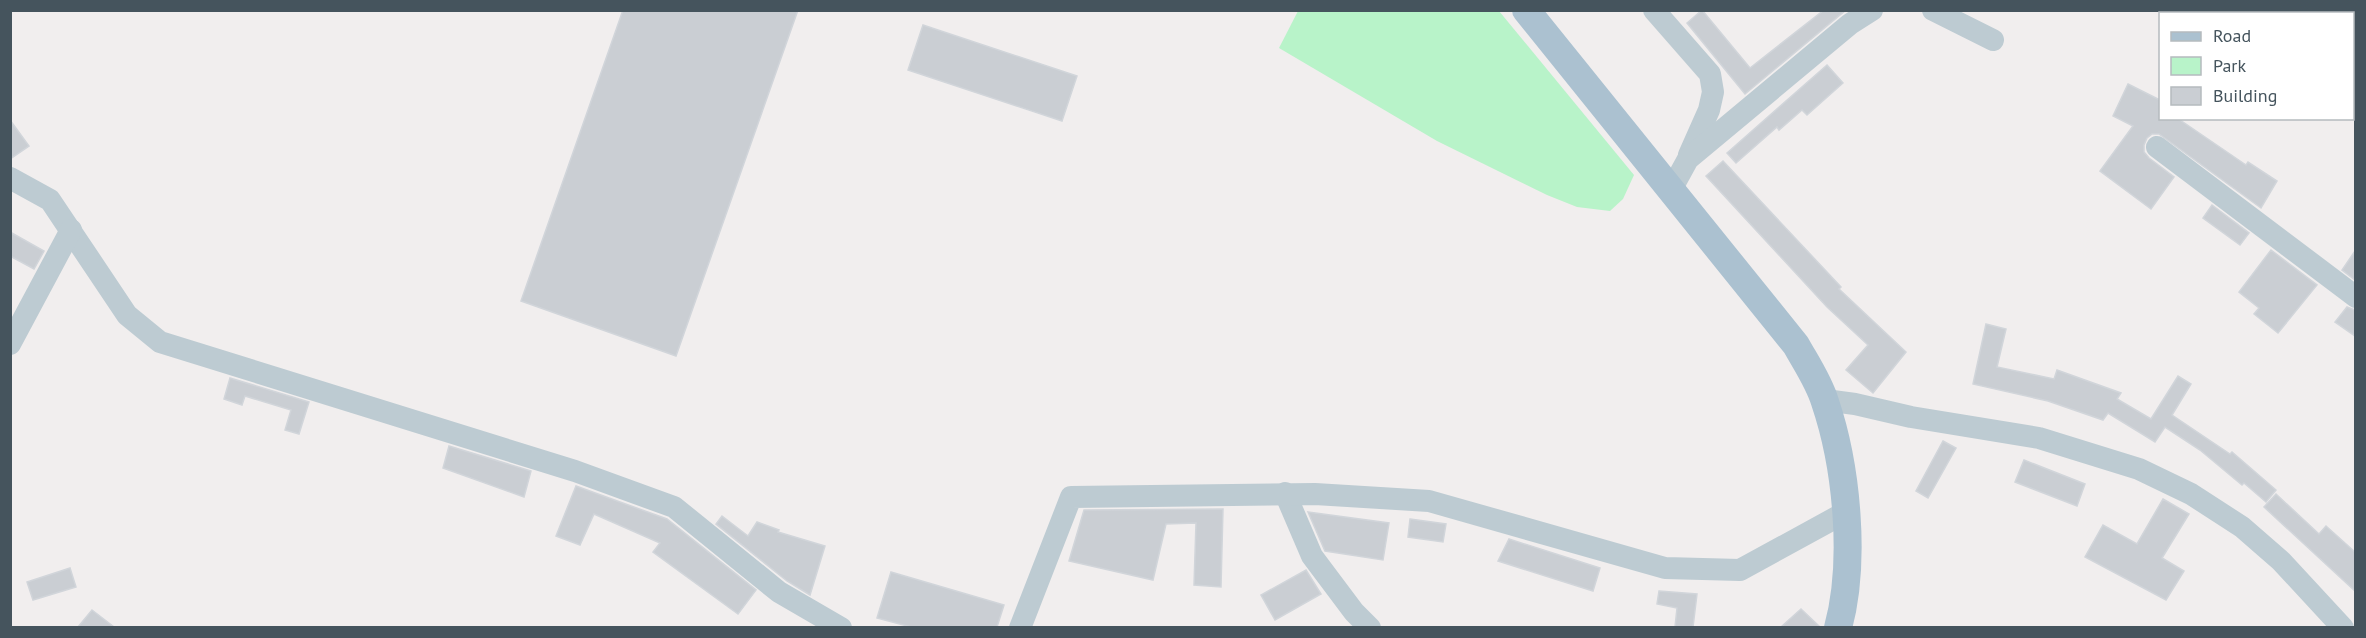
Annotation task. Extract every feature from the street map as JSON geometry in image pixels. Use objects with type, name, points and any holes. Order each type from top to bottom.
[{"type":"main road","points":[[1526,10],[1796,345],[1825,400],[1838,450],[1846,512],[1848,569],[1844,603],[1838,627]]},
{"type":"street","points":[[1654,10],[1710,74],[1713,92],[1709,110],[1688,159],[1671,190]]},
{"type":"street","points":[[1688,159],[1850,24],[1872,10]]},
{"type":"street","points":[[1933,10],[1993,40]]},
{"type":"street","points":[[2157,147],[2355,297]]},
{"type":"street","points":[[10,178],[50,200],[127,315],[160,342],[575,471],[674,507],[779,592],[841,627]]},
{"type":"street","points":[[10,344],[71,230]]},
{"type":"street","points":[[1825,400],[2039,438],[2139,469],[2191,494],[2242,527],[2281,561],[2343,627]]},
{"type":"street","points":[[1285,494],[1312,556],[1354,612],[1370,627]]},
{"type":"street","points":[[1020,627],[1071,497],[1285,494],[1429,501],[1665,568],[1687,569],[1740,570],[1846,512]]},
{"type":"green space","points":[[1298,11],[1499,11],[1634,175],[1623,199],[1610,211],[1577,207],[1547,195],[1437,141],[1279,48]]},
{"type":"building","points":[[623,10],[798,10],[676,356],[521,301]]},
{"type":"building","points":[[1702,10],[1750,68],[1824,10],[1846,10],[1745,94],[1687,23]]},
{"type":"building","points":[[923,25],[1077,76],[1062,121],[908,70]]},
{"type":"building","points":[[1827,65],[1843,83],[1807,115],[1802,110],[1779,130],[1777,127],[1736,163],[1727,153]]},
{"type":"building","points":[[2128,84],[2159,100],[2159,120],[2180,120],[2246,165],[2248,162],[2277,181],[2261,208],[2159,134],[2152,134],[2147,138],[2144,152],[2174,177],[2151,209],[2100,171],[2133,126],[2113,116]]},
{"type":"building","points":[[10,120],[29,146],[10,159]]},
{"type":"building","points":[[1723,161],[1841,287],[1839,289],[1906,352],[1873,393],[1846,370],[1868,345],[1827,307],[1706,176]]},
{"type":"building","points":[[2212,205],[2249,233],[2240,245],[2203,218]]},
{"type":"building","points":[[10,232],[44,251],[34,269],[10,256]]},
{"type":"building","points":[[2271,250],[2317,285],[2278,333],[2254,314],[2259,308],[2239,292]]},
{"type":"building","points":[[2355,251],[2355,280],[2342,270]]},
{"type":"building","points":[[2347,307],[2355,310],[2355,336],[2335,322]]},
{"type":"building","points":[[1986,324],[2006,329],[1997,367],[2054,379],[2057,370],[2121,393],[2117,399],[2151,419],[2178,376],[2191,384],[2172,415],[2230,454],[2232,452],[2276,490],[2266,502],[2200,450],[2165,427],[2155,442],[2108,413],[2103,420],[2048,401],[1973,384]]},
{"type":"building","points":[[230,378],[309,402],[299,434],[285,430],[291,410],[245,396],[242,405],[224,399]]},
{"type":"building","points":[[1943,441],[1956,448],[1928,498],[1916,491]]},
{"type":"building","points":[[449,446],[531,471],[524,497],[443,468]]},
{"type":"building","points":[[2024,460],[2085,484],[2077,506],[2015,482]]},
{"type":"building","points":[[576,486],[667,519],[756,590],[738,614],[653,552],[660,543],[594,514],[580,545],[556,536]]},
{"type":"building","points":[[2276,494],[2319,534],[2326,526],[2355,552],[2355,591],[2264,507]]},
{"type":"building","points":[[2163,499],[2189,514],[2162,558],[2184,571],[2166,600],[2085,557],[2103,525],[2137,544]]},
{"type":"building","points":[[1223,509],[1221,587],[1194,585],[1196,523],[1166,524],[1153,580],[1069,561],[1084,510]]},
{"type":"building","points":[[1308,512],[1389,523],[1383,560],[1325,551]]},
{"type":"building","points":[[722,516],[748,536],[757,522],[779,530],[778,532],[825,546],[810,595],[787,581],[716,524]]},
{"type":"building","points":[[1410,519],[1446,524],[1443,542],[1408,537]]},
{"type":"building","points":[[1509,539],[1600,568],[1593,591],[1498,561]]},
{"type":"building","points":[[70,568],[76,587],[33,600],[27,582]]},
{"type":"building","points":[[1306,570],[1321,594],[1275,620],[1261,595]]},
{"type":"building","points":[[891,572],[1004,605],[997,627],[911,627],[877,618]]},
{"type":"building","points":[[1659,591],[1697,594],[1693,627],[1675,627],[1677,608],[1657,604]]},
{"type":"building","points":[[1801,609],[1820,627],[1781,627]]},
{"type":"building","points":[[92,610],[114,627],[78,627]]}]
